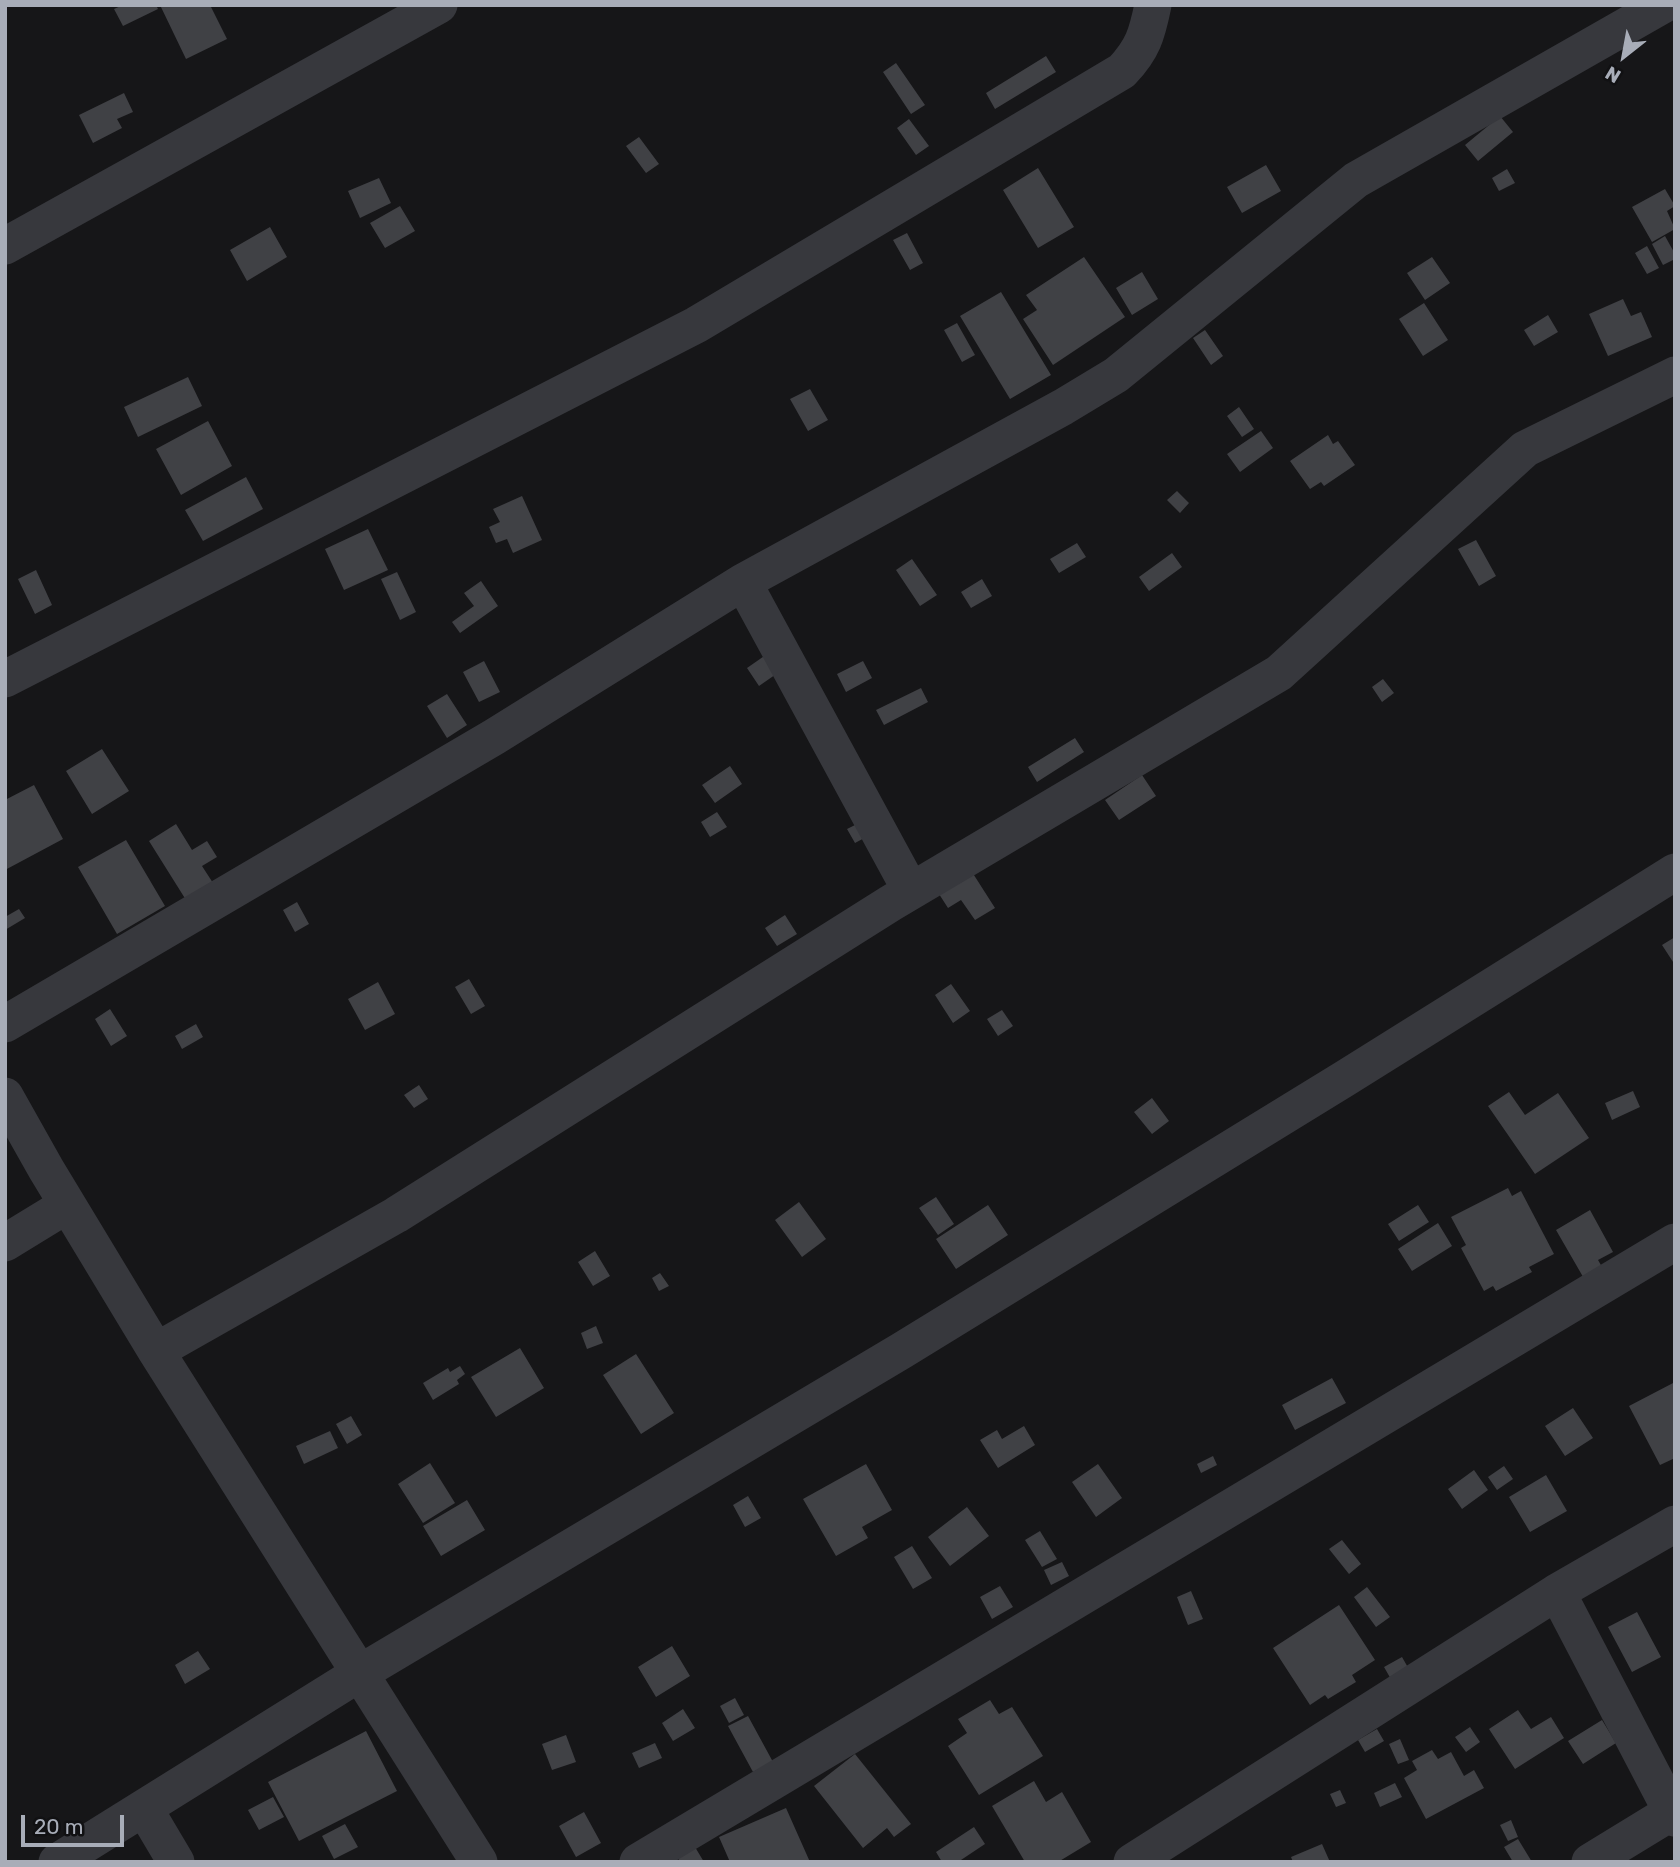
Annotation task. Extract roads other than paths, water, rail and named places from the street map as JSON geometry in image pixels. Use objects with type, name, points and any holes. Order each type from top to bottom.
[{"type":"street","points":[[5,246],[439,5]]},
{"type":"street","points":[[5,679],[696,325],[1122,71],[1146,40],[1153,5]]},
{"type":"street","points":[[5,1024],[494,737],[743,582],[1116,375],[1356,180],[1662,5]]},
{"type":"street","points":[[156,1351],[396,1215],[911,891],[1279,673],[1525,449],[1675,375]]},
{"type":"street","points":[[743,582],[911,891]]},
{"type":"street","points":[[57,1862],[360,1673],[901,1351],[1675,872]]},
{"type":"street","points":[[5,1096],[67,1205],[156,1351],[479,1862]]},
{"type":"street","points":[[5,1243],[67,1205]]},
{"type":"street","points":[[638,1862],[1675,1242]]},
{"type":"street","points":[[1132,1862],[1557,1592],[1675,1524]]},
{"type":"street","points":[[1557,1592],[1674,1813],[1590,1862]]},
{"type":"street","points":[[144,1808],[176,1862]]}]
